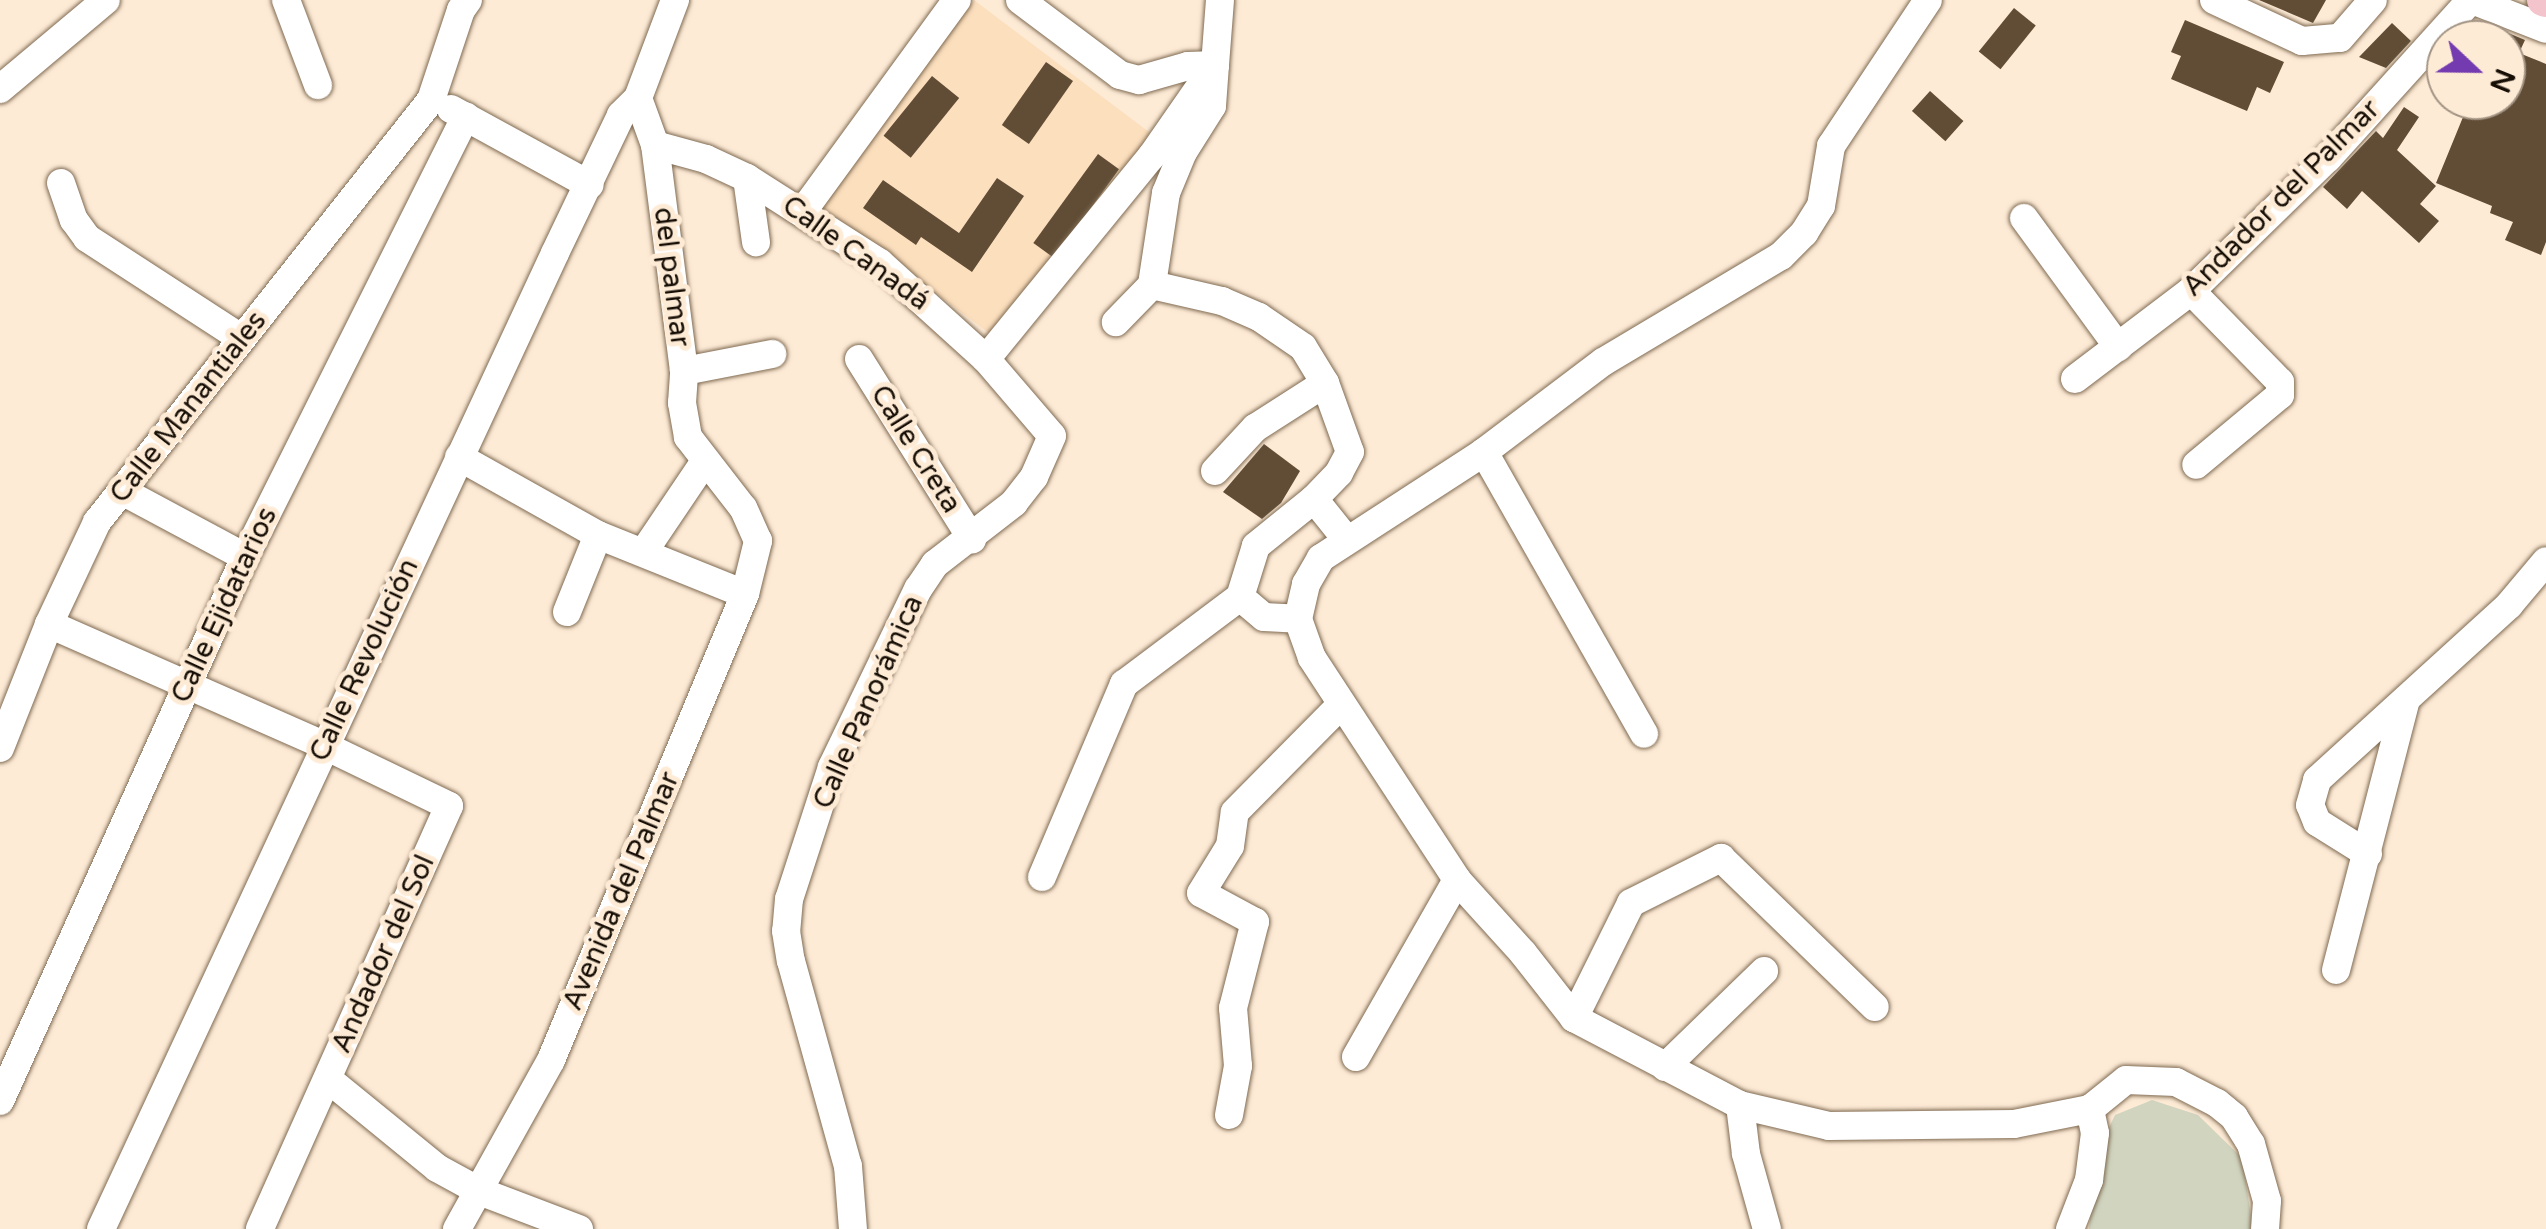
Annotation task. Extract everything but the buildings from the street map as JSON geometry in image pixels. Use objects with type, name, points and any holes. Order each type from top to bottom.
[{"type":"street","points":[[0,89],[106,0]]},
{"type":"street","points":[[286,0],[318,85]]},
{"type":"street","points":[[468,0],[460,10],[431,100],[590,185]]},
{"type":"street","points":[[638,98],[675,0]]},
{"type":"street","points":[[803,211],[956,0]]},
{"type":"street","points":[[1020,0],[1120,75],[1139,80],[1188,66],[1215,65]]},
{"type":"street","points":[[1116,322],[1152,286],[1166,194],[1183,152],[1212,106],[1220,0]]},
{"type":"street","points":[[1928,0],[1831,146],[1821,206],[1804,233],[1781,256],[1603,362],[1484,452],[1346,539],[1321,558],[1306,584],[1298,619],[1312,658],[1457,880],[1523,953],[1574,1018],[1740,1105],[1829,1126],[2014,1124],[2090,1109],[2126,1080],[2176,1082],[2218,1103],[2234,1117],[2251,1144],[2266,1201],[2265,1229]]},
{"type":"street","points":[[2214,0],[2302,41],[2340,38],[2372,0]]},
{"type":"street","points":[[2472,0],[2546,29]]},
{"type":"street","name":"Andador del Palmar","points":[[2075,379],[2191,290],[2328,158],[2472,0]]},
{"type":"street","points":[[986,358],[1151,157],[1215,65]]},
{"type":"street","name":"del palmar","points":[[638,98],[655,146],[684,371],[682,403],[688,436],[743,508],[758,541]]},
{"type":"street","name":"Calle Revolución","points":[[101,1229],[323,745],[620,116],[638,98]]},
{"type":"street","name":"Calle Manantiales","points":[[0,748],[49,624],[97,522],[431,100]]},
{"type":"street","name":"Calle Ejidatarios","points":[[0,1102],[244,557],[466,116]]},
{"type":"street","name":"Calle Canadá","points":[[655,146],[706,159],[747,178],[894,274],[986,358],[1052,436],[1044,455]]},
{"type":"street","points":[[747,178],[756,242]]},
{"type":"street","points":[[61,183],[74,220],[88,238],[241,338]]},
{"type":"street","points":[[2024,218],[2118,347]]},
{"type":"street","points":[[1042,877],[1124,684],[1240,598],[1256,546],[1314,499],[1338,474],[1350,452],[1325,383],[1304,347],[1259,317],[1222,301],[1152,286]]},
{"type":"street","points":[[2191,290],[2280,382],[2280,395],[2196,465]]},
{"type":"street","points":[[684,371],[772,354]]},
{"type":"street","name":"Calle Creta","points":[[859,359],[972,539]]},
{"type":"street","points":[[1215,471],[1255,428],[1325,383]]},
{"type":"street","points":[[1484,452],[1644,734]]},
{"type":"street","name":"Calle Panorámica","points":[[854,1229],[848,1166],[791,961],[786,931],[788,899],[832,767],[918,589],[935,564],[1014,503],[1044,455]]},
{"type":"street","points":[[459,458],[598,534],[745,594]]},
{"type":"street","points":[[645,550],[705,460]]},
{"type":"street","points":[[122,491],[244,557]]},
{"type":"street","points":[[1314,499],[1346,539]]},
{"type":"street","points":[[566,612],[598,534]]},
{"type":"street","name":"Avenida del Palmar","points":[[457,1229],[552,1060],[745,594],[758,541]]},
{"type":"street","points":[[2368,854],[2317,822],[2310,804],[2317,780],[2508,605],[2546,561]]},
{"type":"street","points":[[1240,598],[1264,617],[1298,619]]},
{"type":"street","points":[[49,624],[323,745]]},
{"type":"street","points":[[2336,970],[2406,700]]},
{"type":"street","points":[[1228,1115],[1238,1066],[1232,1008],[1255,922],[1201,892],[1230,846],[1235,812],[1341,705]]},
{"type":"street","name":"Andador del Sol","points":[[260,1229],[449,806],[323,745]]},
{"type":"street","points":[[1574,1018],[1631,903],[1721,858],[1875,1008]]},
{"type":"street","points":[[1356,1057],[1457,880]]},
{"type":"street","points":[[1665,1067],[1764,971]]},
{"type":"street","points":[[328,1079],[437,1168],[478,1191],[579,1229]]},
{"type":"street","points":[[1740,1105],[1746,1154],[1767,1229]]},
{"type":"street","points":[[2070,1229],[2088,1180],[2094,1133],[2090,1109]]},
{"type":"shaded area","points":[[974,0],[1158,138],[1003,344],[819,205]]},
{"type":"green space","points":[[2152,1100],[2198,1115],[2242,1158],[2253,1229],[2089,1229],[2097,1153],[2115,1115]]}]
